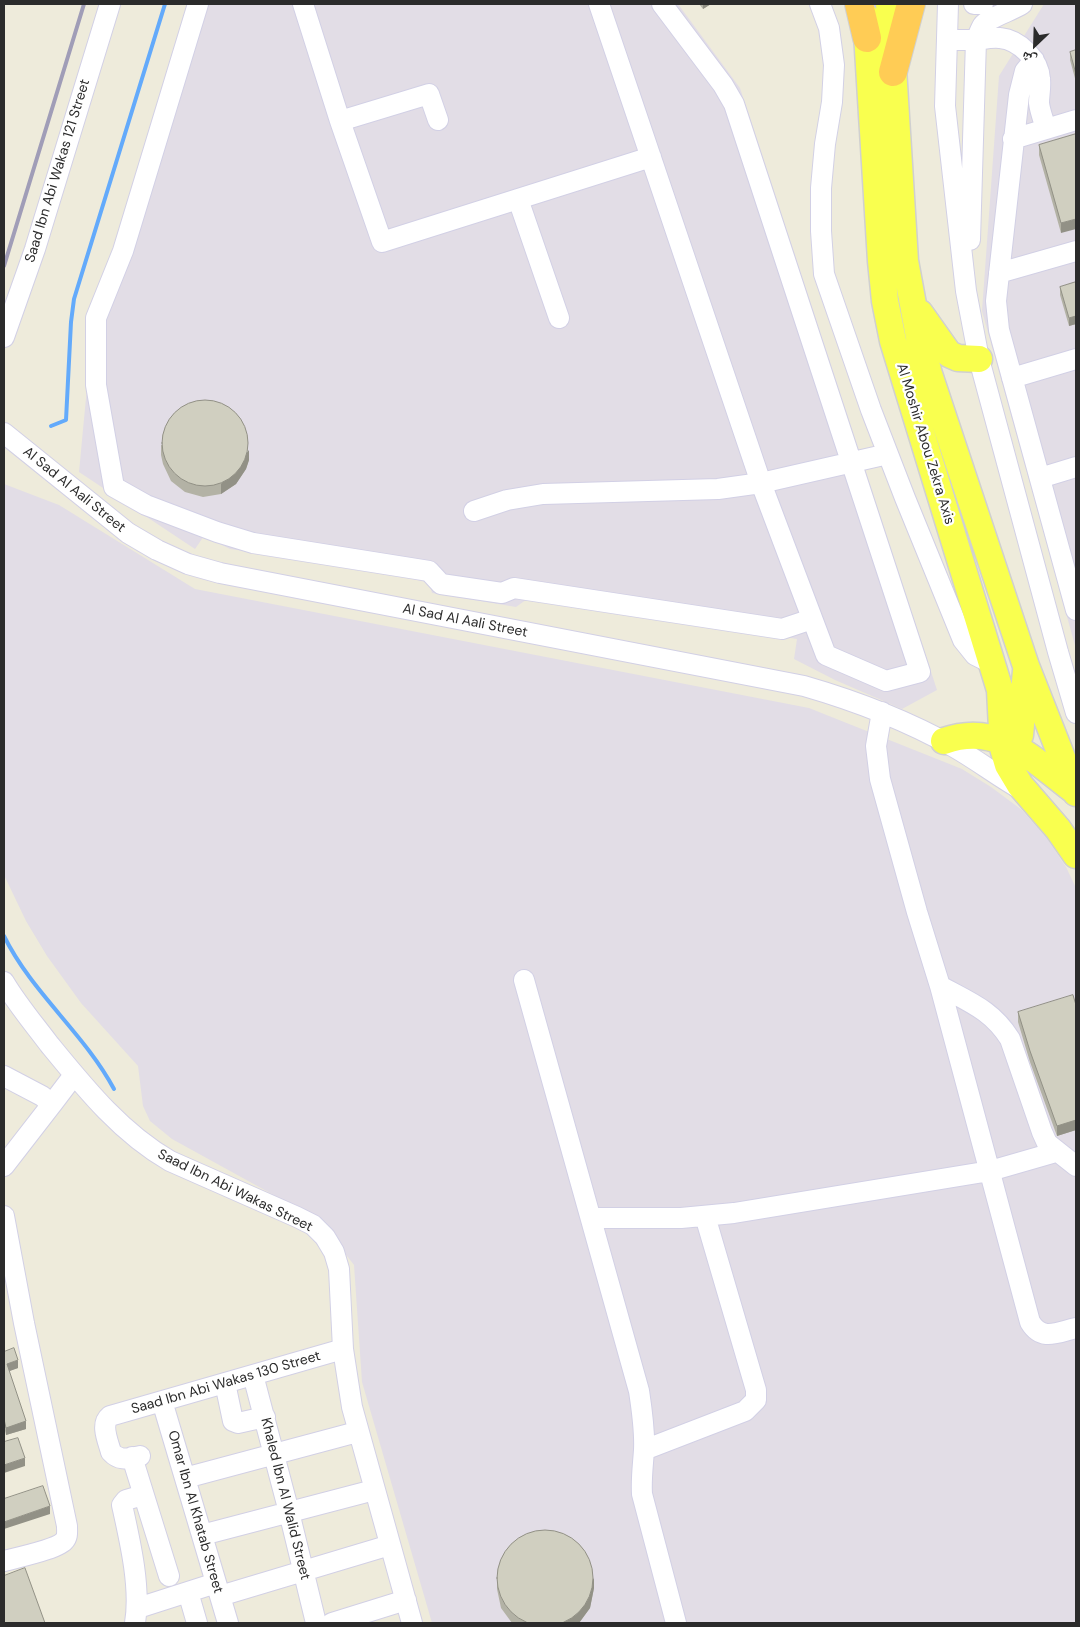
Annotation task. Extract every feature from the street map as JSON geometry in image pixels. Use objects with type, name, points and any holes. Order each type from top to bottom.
[{"type":"highway","points":[[859,4],[868,38]]},
{"type":"highway","points":[[894,72],[911,4]]},
{"type":"main road","name":"Al Moshir Abou Zekra Axis","points":[[865,4],[882,269],[891,333],[993,664],[1000,690],[1013,776],[1058,828],[1076,855]]},
{"type":"main road","name":"Al Moshir Abou Zekra Axis","points":[[889,4],[906,261],[919,337],[929,374],[1026,666],[1076,792]]},
{"type":"main road","points":[[911,299],[949,354],[958,358],[979,359]]},
{"type":"main road","points":[[1008,748],[1020,734],[1026,666]]},
{"type":"main road","points":[[945,742],[956,732],[972,724],[989,708],[1000,690]]},
{"type":"main road","points":[[945,742],[954,738],[973,735],[988,736],[1076,792]]},
{"type":"street","name":"Saad Ibn Abi Wakas 121 Street","points":[[4,337],[35,249],[110,4]]},
{"type":"street","points":[[198,4],[123,251],[96,318],[96,385],[114,486],[146,505],[217,532],[253,543],[428,571],[441,584],[502,593],[514,588],[782,629],[812,619]]},
{"type":"street","points":[[303,4],[340,121],[382,242],[651,157]]},
{"type":"street","points":[[599,4],[761,483],[826,656],[886,682],[920,672],[730,96],[662,4]]},
{"type":"street","points":[[820,4],[829,28],[834,65],[832,102],[825,144],[821,188],[824,274],[888,454],[963,640],[974,655],[993,664]]},
{"type":"street","points":[[948,4],[945,106],[966,292],[979,359],[1076,712]]},
{"type":"street","points":[[974,4],[983,4]]},
{"type":"street","points":[[966,292],[971,222],[976,40],[987,21],[1001,16],[1022,4]]},
{"type":"street","points":[[947,40],[976,40],[998,37],[1019,45],[1034,60],[1038,68],[1040,103],[1046,129]]},
{"type":"street","points":[[1034,60],[1025,71],[1021,82],[996,301],[997,315],[1012,378],[1076,610]]},
{"type":"street","points":[[340,121],[429,94],[438,120]]},
{"type":"street","points":[[1013,139],[1076,120]]},
{"type":"street","points":[[518,199],[559,318]]},
{"type":"street","points":[[999,273],[1076,252]]},
{"type":"street","points":[[1012,378],[1076,359]]},
{"type":"street","name":"Al Sad Al Aali Street","points":[[4,433],[128,533],[157,550],[188,564],[230,575],[804,686],[882,712],[945,742],[1028,794]]},
{"type":"street","points":[[474,511],[508,500],[542,494],[718,489],[761,483],[888,454]]},
{"type":"street","points":[[1040,478],[1076,467]]},
{"type":"street","points":[[882,712],[876,746],[880,780],[940,986],[1030,1322],[1035,1330],[1049,1335],[1076,1328]]},
{"type":"street","points":[[524,980],[639,1391],[644,1420],[642,1494],[676,1623]]},
{"type":"street","points":[[4,982],[27,1016],[74,1076],[4,1166]]},
{"type":"street","points":[[940,986],[991,1015],[1001,1025],[1010,1039],[1047,1143],[1076,1166]]},
{"type":"street","points":[[4,1076],[42,1096],[52,1104]]},
{"type":"street","name":"Saad Ibn Abi Wakas Street","points":[[74,1076],[129,1132],[151,1150],[170,1161],[297,1217],[312,1225],[325,1237],[334,1252],[339,1269],[343,1349],[357,1432],[412,1623]]},
{"type":"street","points":[[591,1218],[681,1218],[705,1216],[990,1171],[1056,1152]]},
{"type":"street","points":[[4,1216],[68,1537],[63,1543],[54,1547],[4,1561]]},
{"type":"street","points":[[644,1450],[745,1411],[756,1400],[756,1390],[705,1216]]},
{"type":"street","name":"Saad Ibn Abi Wakas 130 Street","points":[[143,1495],[136,1457],[122,1459],[114,1456],[111,1452],[104,1425],[107,1418],[343,1349]]},
{"type":"street","name":"Khaled Ibn Al Walid Street","points":[[253,1375],[316,1623]]},
{"type":"street","points":[[225,1383],[233,1421],[238,1423],[264,1417]]},
{"type":"street","name":"Omar Ibn Al Khatab Street","points":[[162,1401],[228,1623]]},
{"type":"street","points":[[185,1478],[357,1432]]},
{"type":"street","points":[[202,1535],[374,1490]]},
{"type":"street","points":[[169,1576],[143,1495],[128,1499],[123,1503],[130,1543],[137,1616],[188,1592],[218,1590],[303,1571],[390,1545]]},
{"type":"street","points":[[130,1543],[157,1537]]},
{"type":"street","points":[[188,1592],[197,1623]]},
{"type":"street","points":[[332,1623],[406,1600]]},
{"type":"shaded area","points":[[187,4],[678,4],[740,88],[937,690],[902,709],[835,680],[794,659],[797,639],[530,597],[516,607],[432,593],[429,583],[372,569],[230,549],[204,536],[195,549],[79,472],[94,313]]},
{"type":"shaded area","points":[[1044,4],[1076,4],[1076,649],[982,311],[999,76]]},
{"type":"shaded area","points":[[4,484],[59,505],[195,589],[809,708],[962,769],[1022,810],[1047,838],[1066,867],[1076,888],[1076,1623],[432,1623],[362,1382],[354,1265],[319,1220],[172,1139],[150,1121],[143,1106],[138,1066],[81,1003],[47,956],[26,921],[4,875]]},
{"type":"building","points":[[1076,50],[1076,74],[1070,52]]},
{"type":"building","points":[[1076,134],[1076,219],[1061,223],[1039,145]]},
{"type":"building","points":[[1076,282],[1076,316],[1069,318],[1060,287]]},
{"type":"building","points":[[205,400],[222,403],[236,412],[245,426],[248,443],[245,460],[236,474],[222,483],[205,486],[188,483],[174,474],[165,460],[162,443],[165,426],[174,412],[188,403]]},
{"type":"building","points":[[1073,995],[1076,1005],[1076,1120],[1057,1126],[1018,1012]]},
{"type":"building","points":[[14,1348],[18,1360],[7,1364],[26,1421],[6,1428],[4,1419],[4,1352]]},
{"type":"building","points":[[18,1438],[25,1458],[4,1465],[4,1442]]},
{"type":"building","points":[[43,1486],[50,1506],[4,1522],[4,1499]]},
{"type":"building","points":[[545,1530],[563,1534],[579,1544],[589,1560],[593,1578],[589,1596],[579,1612],[563,1622],[545,1626],[527,1622],[511,1612],[501,1596],[497,1578],[501,1560],[511,1544],[527,1534]]},
{"type":"building","points":[[25,1568],[45,1623],[4,1623],[4,1576]]},
{"type":"waterway","points":[[51,426],[66,420],[74,299],[165,4]]},
{"type":"waterway","points":[[4,936],[29,976],[88,1049],[114,1089]]},
{"type":"railway","points":[[4,266],[84,4]]}]
